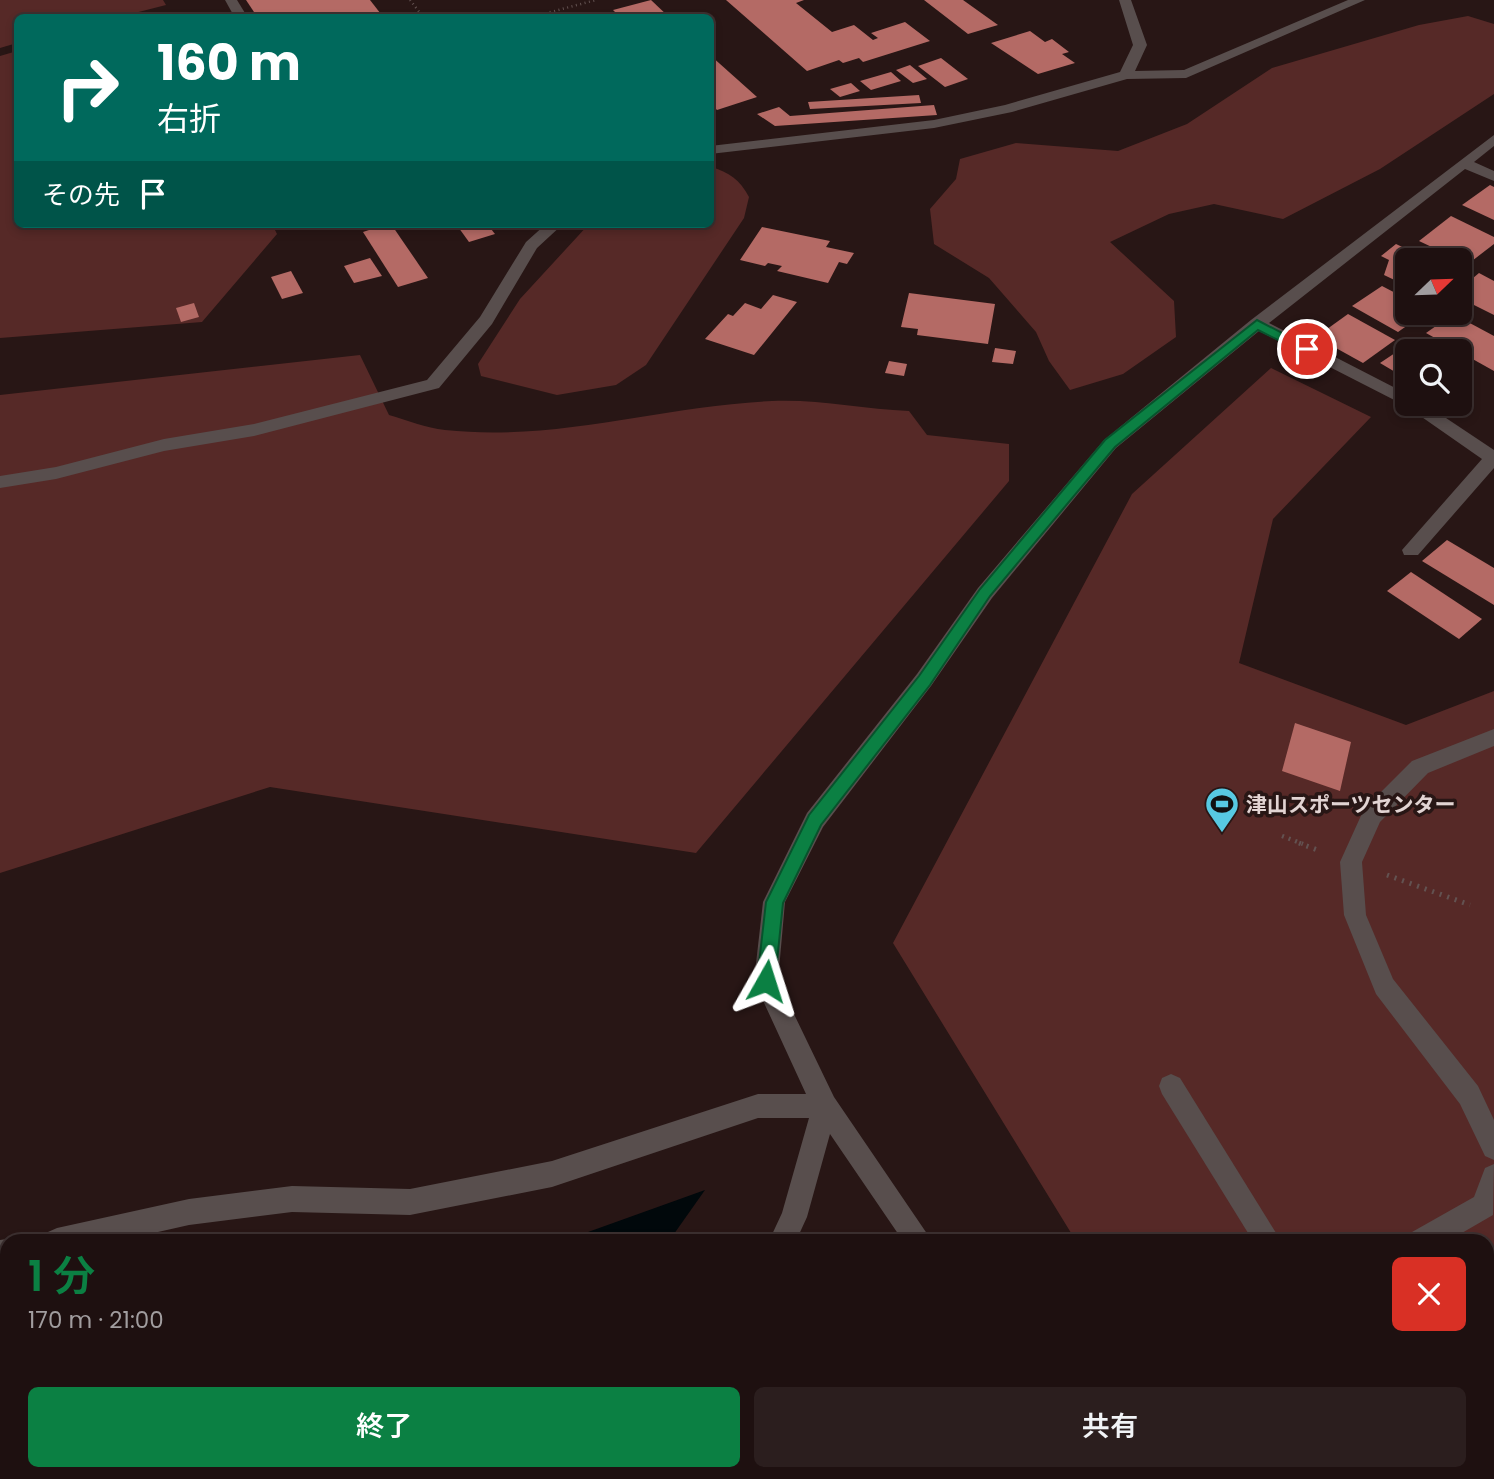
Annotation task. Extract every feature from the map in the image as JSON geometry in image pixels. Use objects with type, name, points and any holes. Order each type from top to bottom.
[{"type":"street","points":[[1125,0],[1140,45],[1126,75]]},
{"type":"street","points":[[714,150],[836,138],[936,123],[1066,93],[1126,75],[1186,74],[1359,0]]},
{"type":"street","points":[[914,1234],[825,1106],[766,981],[774,902],[815,820],[924,680],[985,593],[1110,444],[1257,324],[1494,139]]},
{"type":"street","points":[[1464,163],[1494,177]]},
{"type":"street","points":[[0,482],[56,473],[164,445],[254,430],[433,384],[486,320],[531,245],[550,228]]},
{"type":"street","points":[[1257,324],[1395,395]]},
{"type":"street","points":[[1411,550],[1493,457],[1431,416]]},
{"type":"street","points":[[1494,737],[1420,767],[1372,816],[1351,862],[1355,915],[1384,986],[1469,1095],[1494,1147]]},
{"type":"street","points":[[1171,1087],[1264,1234]]},
{"type":"street","points":[[89,1234],[189,1212],[292,1199],[410,1202],[552,1174],[758,1106],[825,1106]]},
{"type":"street","points":[[786,1234],[794,1217],[825,1106]]},
{"type":"street","points":[[1434,1234],[1484,1206],[1494,1177]]},
{"type":"path","points":[[410,0],[421,14]]},
{"type":"path","points":[[543,14],[596,0]]},
{"type":"path","points":[[1351,862],[1470,905]]},
{"type":"shaded area","points":[[0,0],[163,0],[166,5],[131,14],[14,14],[14,44],[0,48]]},
{"type":"shaded area","points":[[1468,16],[1494,24],[1494,94],[1380,169],[1283,219],[1214,204],[1169,214],[1110,242],[1174,301],[1176,337],[1123,374],[1070,390],[1049,361],[1036,332],[989,278],[934,244],[930,209],[956,179],[960,159],[1016,143],[1118,151],[1187,124],[1272,68],[1419,25]]},
{"type":"shaded area","points":[[14,52],[14,228],[274,228],[277,234],[202,322],[0,338],[0,56]]},
{"type":"shaded area","points":[[714,168],[733,178],[749,197],[744,218],[646,365],[616,385],[557,395],[481,376],[478,364],[520,299],[585,228],[714,228]]},
{"type":"shaded area","points":[[360,355],[389,415],[438,429],[528,431],[731,404],[772,401],[823,403],[909,411],[927,435],[1009,444],[1009,481],[696,853],[270,787],[0,873],[0,395]]},
{"type":"shaded area","name":"津山スポーツセンター","points":[[1271,368],[1371,417],[1273,519],[1239,663],[1406,725],[1494,691],[1494,1234],[1072,1234],[893,943],[1132,494]]},
{"type":"shaded area","points":[[705,1190],[674,1234],[582,1234]]},
{"type":"building","points":[[246,0],[370,0],[381,14],[255,14]]},
{"type":"building","points":[[651,0],[666,14],[617,14],[613,10]]},
{"type":"building","points":[[726,0],[804,0],[796,3],[832,32],[854,25],[873,40],[878,38],[871,33],[905,22],[930,41],[863,62],[859,58],[843,63],[839,60],[807,71]]},
{"type":"building","points":[[924,0],[963,0],[998,25],[968,34]]},
{"type":"building","points":[[1030,31],[1045,42],[1052,39],[1069,52],[1062,54],[1075,63],[1038,74],[991,43]]},
{"type":"building","points":[[941,58],[968,79],[945,87],[918,66]]},
{"type":"building","points":[[714,59],[757,97],[717,110],[714,107]]},
{"type":"building","points":[[910,65],[927,79],[913,83],[896,70]]},
{"type":"building","points":[[891,72],[901,81],[871,90],[860,81]]},
{"type":"building","points":[[851,83],[860,91],[840,97],[830,89]]},
{"type":"building","points":[[919,95],[921,103],[810,109],[808,102]]},
{"type":"building","points":[[934,105],[937,115],[775,126],[757,114],[779,107],[790,116]]},
{"type":"building","points":[[1490,185],[1494,187],[1494,220],[1462,205]]},
{"type":"building","points":[[1451,216],[1494,237],[1494,244],[1472,261],[1472,248],[1434,248],[1419,241]]},
{"type":"building","points":[[762,227],[830,241],[826,247],[854,253],[847,264],[839,262],[828,283],[777,271],[782,266],[768,263],[765,266],[740,260]]},
{"type":"building","points":[[375,228],[394,228],[428,278],[398,287],[363,232]]},
{"type":"building","points":[[459,228],[490,228],[495,234],[469,242]]},
{"type":"building","points":[[1396,244],[1404,248],[1395,248],[1395,280],[1384,275],[1389,260],[1381,256]]},
{"type":"building","points":[[370,258],[382,276],[354,283],[344,266]]},
{"type":"building","points":[[291,271],[303,293],[282,299],[271,277]]},
{"type":"building","points":[[1479,273],[1494,281],[1494,315],[1472,304],[1472,279]]},
{"type":"building","points":[[1382,286],[1395,293],[1395,326],[1407,326],[1398,332],[1352,306]]},
{"type":"building","points":[[909,293],[995,304],[988,344],[917,335],[918,329],[901,327]]},
{"type":"building","points":[[773,295],[797,302],[754,355],[705,339],[728,314],[733,316],[745,303],[761,309]]},
{"type":"building","points":[[194,303],[199,317],[181,322],[176,308]]},
{"type":"building","points":[[1348,314],[1395,340],[1363,363],[1316,337]]},
{"type":"building","points":[[1472,324],[1494,336],[1494,371],[1472,359],[1472,339],[1437,339],[1426,333],[1436,326]]},
{"type":"building","points":[[995,348],[1016,351],[1013,364],[992,362]]},
{"type":"building","points":[[1395,353],[1395,372],[1380,363]]},
{"type":"building","points":[[889,361],[907,364],[904,376],[885,373]]},
{"type":"building","points":[[1447,540],[1494,568],[1494,605],[1422,561]]},
{"type":"building","points":[[1411,572],[1482,619],[1459,639],[1387,591]]},
{"type":"building","points":[[1295,723],[1351,742],[1340,791],[1282,771]]},
{"type":"place","name":"津山スポーツセンター","points":[[1222,834]]},
{"type":"route","points":[[766,981],[774,902],[815,820],[924,680],[985,593],[1110,444],[1257,324],[1307,349]]}]
